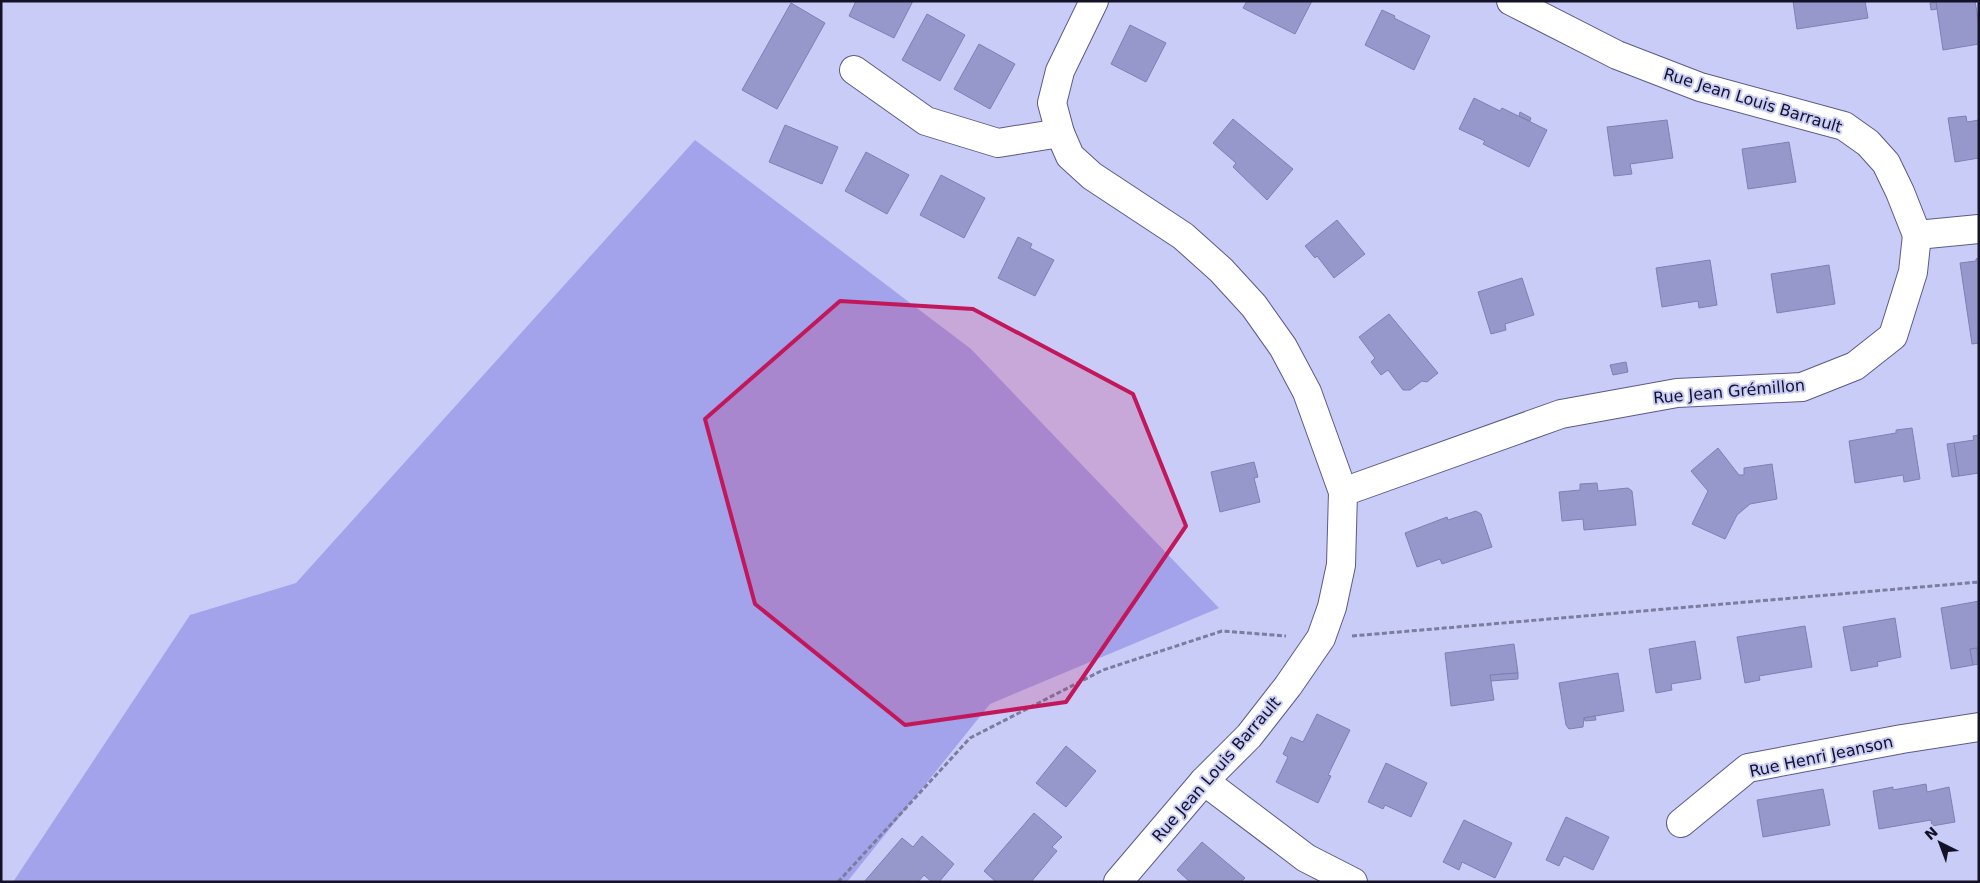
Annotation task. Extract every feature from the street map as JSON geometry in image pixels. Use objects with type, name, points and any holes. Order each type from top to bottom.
[{"type":"street","name":"Rue Jean Louis Barrault","points":[[1094,1],[1060,71],[1052,103],[1060,133],[1070,156],[1092,176],[1183,236],[1222,270],[1254,306],[1283,347],[1307,392],[1343,492],[1341,565],[1332,607],[1321,638],[1288,686],[1249,736],[1204,781],[1118,882]]},
{"type":"street","name":"Rue Jean Louis Barrault","points":[[1511,1],[1617,55],[1700,87],[1844,126],[1868,143],[1886,163],[1900,192],[1917,236]]},
{"type":"street","points":[[854,70],[926,121],[998,143],[1060,133]]},
{"type":"street","points":[[1917,236],[1979,229]]},
{"type":"street","name":"Rue Jean Grémillon","points":[[1343,492],[1561,414],[1677,393],[1802,387],[1855,366],[1893,336],[1914,272],[1917,236]]},
{"type":"street","name":"Rue Henri Jeanson","points":[[1681,823],[1748,768],[1902,739],[1979,727]]},
{"type":"street","points":[[1204,781],[1306,858],[1353,882]]},
{"type":"path","points":[[838,882],[970,738],[1103,670],[1222,631],[1321,638],[1979,582]]},
{"type":"highlighted area","points":[[840,301],[973,309],[1133,394],[1186,526],[1066,702],[905,725],[755,604],[705,419]]},
{"type":"shaded area","points":[[695,140],[971,349],[1219,608],[990,704],[847,882],[13,882],[190,615],[296,583]]},
{"type":"building","points":[[856,1],[913,1],[894,38],[849,16]]},
{"type":"building","points":[[1247,1],[1312,1],[1295,34],[1243,8]]},
{"type":"building","points":[[1793,1],[1865,1],[1868,18],[1797,29]]},
{"type":"building","points":[[1930,1],[1975,1],[1979,24],[1979,44],[1943,50],[1936,2]]},
{"type":"building","points":[[1936,2],[1937,9],[1931,10],[1930,3]]},
{"type":"building","points":[[791,3],[825,23],[777,109],[742,90]]},
{"type":"building","points":[[1382,10],[1430,36],[1414,70],[1365,45]]},
{"type":"building","points":[[927,14],[965,35],[940,81],[902,60]]},
{"type":"building","points":[[1130,25],[1166,43],[1146,82],[1111,64]]},
{"type":"building","points":[[979,44],[1015,64],[990,109],[954,89]]},
{"type":"building","points":[[1474,98],[1500,111],[1502,108],[1547,130],[1529,167],[1483,144],[1485,141],[1459,129]]},
{"type":"building","points":[[1520,112],[1531,118],[1530,121],[1519,116]]},
{"type":"building","points":[[1966,116],[1967,122],[1979,120],[1979,158],[1955,162],[1948,118]]},
{"type":"building","points":[[1233,119],[1293,169],[1267,200],[1233,167],[1236,163],[1213,143]]},
{"type":"building","points":[[1667,120],[1673,158],[1630,164],[1632,174],[1614,176],[1607,127]]},
{"type":"building","points":[[785,125],[838,147],[822,184],[769,162]]},
{"type":"building","points":[[1789,142],[1796,182],[1748,189],[1742,149]]},
{"type":"building","points":[[866,152],[909,175],[887,214],[845,191]]},
{"type":"building","points":[[941,175],[985,198],[964,238],[920,215]]},
{"type":"building","points":[[1337,220],[1365,254],[1334,278],[1317,256],[1315,258],[1305,246]]},
{"type":"building","points":[[1018,237],[1032,244],[1030,248],[1054,260],[1035,296],[998,278]]},
{"type":"building","points":[[1979,258],[1979,343],[1972,344],[1960,263],[1976,261]]},
{"type":"building","points":[[1710,260],[1717,305],[1699,308],[1698,301],[1662,307],[1656,268]]},
{"type":"building","points":[[1829,265],[1835,304],[1777,313],[1771,274]]},
{"type":"building","points":[[1522,278],[1534,315],[1505,324],[1506,330],[1491,334],[1478,292]]},
{"type":"building","points":[[1389,314],[1438,373],[1427,382],[1422,381],[1410,390],[1403,390],[1388,370],[1381,375],[1371,362],[1375,358],[1359,337]]},
{"type":"building","points":[[1626,362],[1628,372],[1613,375],[1610,365]]},
{"type":"building","points":[[1912,428],[1920,479],[1904,482],[1903,475],[1855,483],[1849,441],[1896,433],[1896,430]]},
{"type":"building","points":[[1979,435],[1979,473],[1959,476],[1954,443],[1974,440],[1973,436]]},
{"type":"building","points":[[1954,443],[1959,476],[1952,477],[1947,444]]},
{"type":"building","points":[[1718,448],[1739,475],[1744,475],[1744,468],[1772,464],[1777,499],[1750,504],[1737,515],[1725,539],[1692,524],[1708,491],[1691,471]]},
{"type":"building","points":[[1254,462],[1258,477],[1254,478],[1260,502],[1220,512],[1211,472]]},
{"type":"building","points":[[1597,483],[1598,491],[1628,488],[1632,491],[1636,525],[1584,530],[1583,519],[1562,521],[1559,492],[1580,490],[1580,484]]},
{"type":"building","points":[[1476,511],[1481,514],[1492,547],[1442,564],[1440,559],[1417,567],[1405,533],[1447,517],[1448,520]]},
{"type":"building","points":[[1979,601],[1979,648],[1970,649],[1973,665],[1951,669],[1941,608]]},
{"type":"building","points":[[1895,618],[1901,657],[1877,662],[1878,666],[1851,671],[1843,627]]},
{"type":"building","points":[[1805,626],[1812,667],[1759,676],[1760,680],[1745,683],[1737,637]]},
{"type":"building","points":[[1695,641],[1701,679],[1671,684],[1672,690],[1656,693],[1649,649]]},
{"type":"building","points":[[1514,644],[1518,673],[1490,675],[1494,700],[1451,706],[1445,653]]},
{"type":"building","points":[[1977,648],[1979,664],[1973,665],[1970,649]]},
{"type":"building","points":[[1518,673],[1518,679],[1491,681],[1490,675]]},
{"type":"building","points":[[1618,673],[1624,711],[1584,718],[1583,727],[1569,729],[1566,725],[1559,683]]},
{"type":"building","points":[[1317,714],[1350,730],[1328,775],[1331,776],[1318,803],[1276,782],[1288,757],[1283,754],[1291,737],[1303,742]]},
{"type":"building","points":[[1595,716],[1596,720],[1585,721],[1584,718]]},
{"type":"building","points":[[1066,746],[1096,771],[1066,807],[1036,783]]},
{"type":"building","points":[[1386,763],[1427,783],[1411,817],[1385,805],[1383,809],[1368,802]]},
{"type":"building","points":[[1926,784],[1927,792],[1949,787],[1955,822],[1932,826],[1931,820],[1879,829],[1873,791],[1893,787],[1893,790]]},
{"type":"building","points":[[1823,789],[1830,825],[1763,837],[1757,800]]},
{"type":"building","points":[[1034,813],[1062,837],[1052,847],[1057,851],[1031,882],[996,882],[984,871]]},
{"type":"building","points":[[1566,817],[1609,837],[1593,870],[1564,856],[1559,866],[1546,860]]},
{"type":"building","points":[[1464,820],[1512,843],[1495,878],[1462,862],[1459,870],[1443,862]]},
{"type":"building","points":[[922,836],[954,864],[939,882],[932,882],[924,875],[918,882],[864,882],[902,838],[913,847]]},
{"type":"building","points":[[1202,842],[1245,878],[1241,882],[1190,882],[1177,870]]}]
